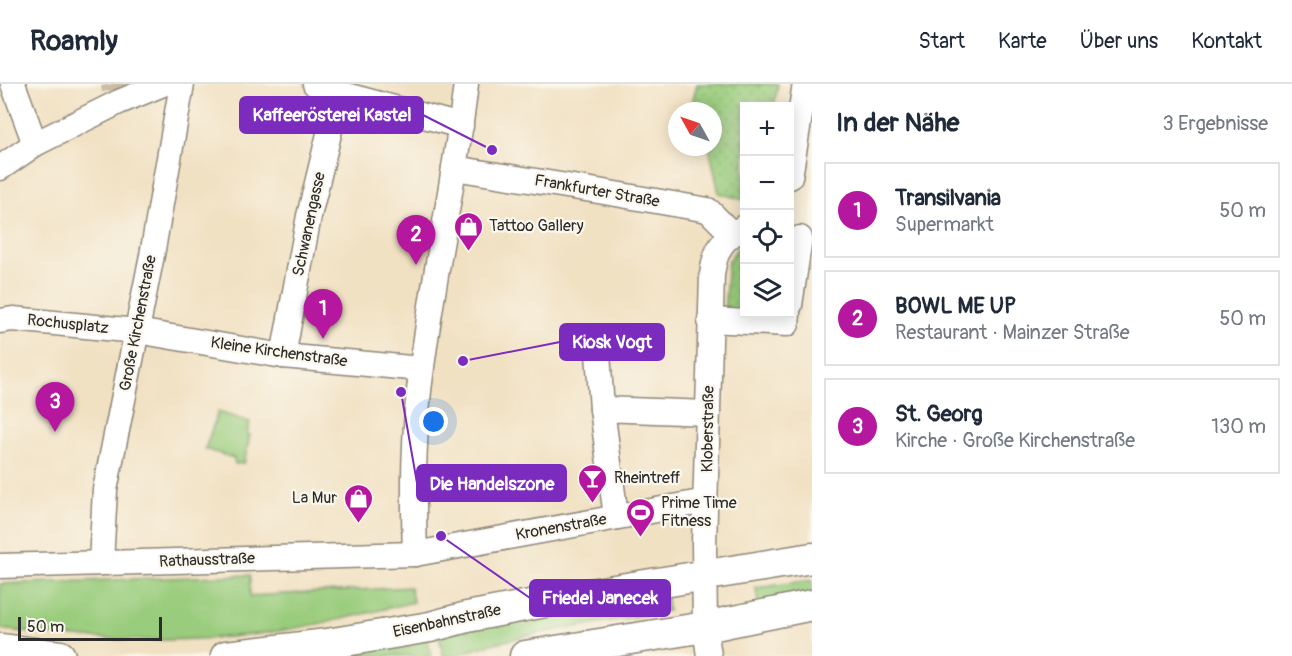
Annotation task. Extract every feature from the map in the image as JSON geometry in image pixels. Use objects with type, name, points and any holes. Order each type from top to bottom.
[{"type":"main road","name":"Eisenbahnstraße","points":[[226,656],[384,635],[577,596],[812,558]]},
{"type":"main road","points":[[525,656],[705,627],[812,605]]},
{"type":"main road","points":[[0,649],[60,656]]},
{"type":"street","points":[[13,84],[35,144]]},
{"type":"street","points":[[0,168],[35,144],[117,96],[163,84]]},
{"type":"street","name":"Große Kirchenstraße","points":[[101,562],[105,490],[137,331],[182,84]]},
{"type":"street","points":[[315,84],[339,93],[461,126]]},
{"type":"street","points":[[415,554],[413,486],[421,369],[466,84]]},
{"type":"street","points":[[793,156],[805,84]]},
{"type":"street","name":"Schwanengasse","points":[[283,356],[309,216],[339,93]]},
{"type":"street","name":"Frankfurter Straße","points":[[454,168],[708,210],[738,230]]},
{"type":"street","name":"Kloberstraße","points":[[709,656],[705,627],[704,575],[710,320],[714,258],[721,245],[738,230]]},
{"type":"street","points":[[794,275],[801,234]]},
{"type":"street","points":[[710,320],[787,324],[788,318]]},
{"type":"street","name":"Rochusplatz","points":[[0,321],[13,319],[137,331]]},
{"type":"street","name":"Kleine Kirchenstraße","points":[[137,331],[283,356],[421,369]]},
{"type":"street","points":[[597,353],[616,517]]},
{"type":"street","points":[[602,409],[708,413]]},
{"type":"street","name":"Kronenstraße","points":[[415,554],[706,501]]},
{"type":"street","name":"Rathausstraße","points":[[0,566],[415,554]]},
{"type":"green space","points":[[697,84],[778,84],[775,102],[740,102],[740,199],[719,193],[711,156],[722,156],[722,102],[692,102]]},
{"type":"green space","points":[[740,244],[740,314],[724,314],[728,262]]},
{"type":"green space","points":[[218,412],[250,422],[247,434],[250,435],[244,463],[235,464],[234,458],[205,449]]},
{"type":"green space","points":[[250,575],[250,596],[410,587],[413,602],[284,630],[232,637],[166,640],[99,639],[0,629],[0,584]]},
{"type":"green space","points":[[812,580],[812,596],[758,604],[756,588]]},
{"type":"green space","points":[[666,592],[668,611],[535,634],[453,656],[443,656],[439,635]]},
{"type":"green space","points":[[427,637],[431,656],[347,656]]},
{"type":"tunnel","points":[[113,84],[114,90]]},
{"type":"place","name":"Kaffeerösterei Kastel","points":[[492,150]]},
{"type":"place","name":"Tattoo Gallery","points":[[468,252]]},
{"type":"place","name":"BOWL ME UP","points":[[416,265]]},
{"type":"place","name":"Transilvania","points":[[323,339]]},
{"type":"place","name":"Kiosk Vogt","points":[[463,361]]},
{"type":"place","name":"Die Handelszone","points":[[401,392]]},
{"type":"place","name":"St. Georg","points":[[55,432]]},
{"type":"place","name":"Rheintreff","points":[[593,504]]},
{"type":"place","name":"La Mur","points":[[358,524]]},
{"type":"place","name":"Friedel Janecek","points":[[441,536]]},
{"type":"place","name":"Prime Time Fitness","points":[[640,538]]}]
